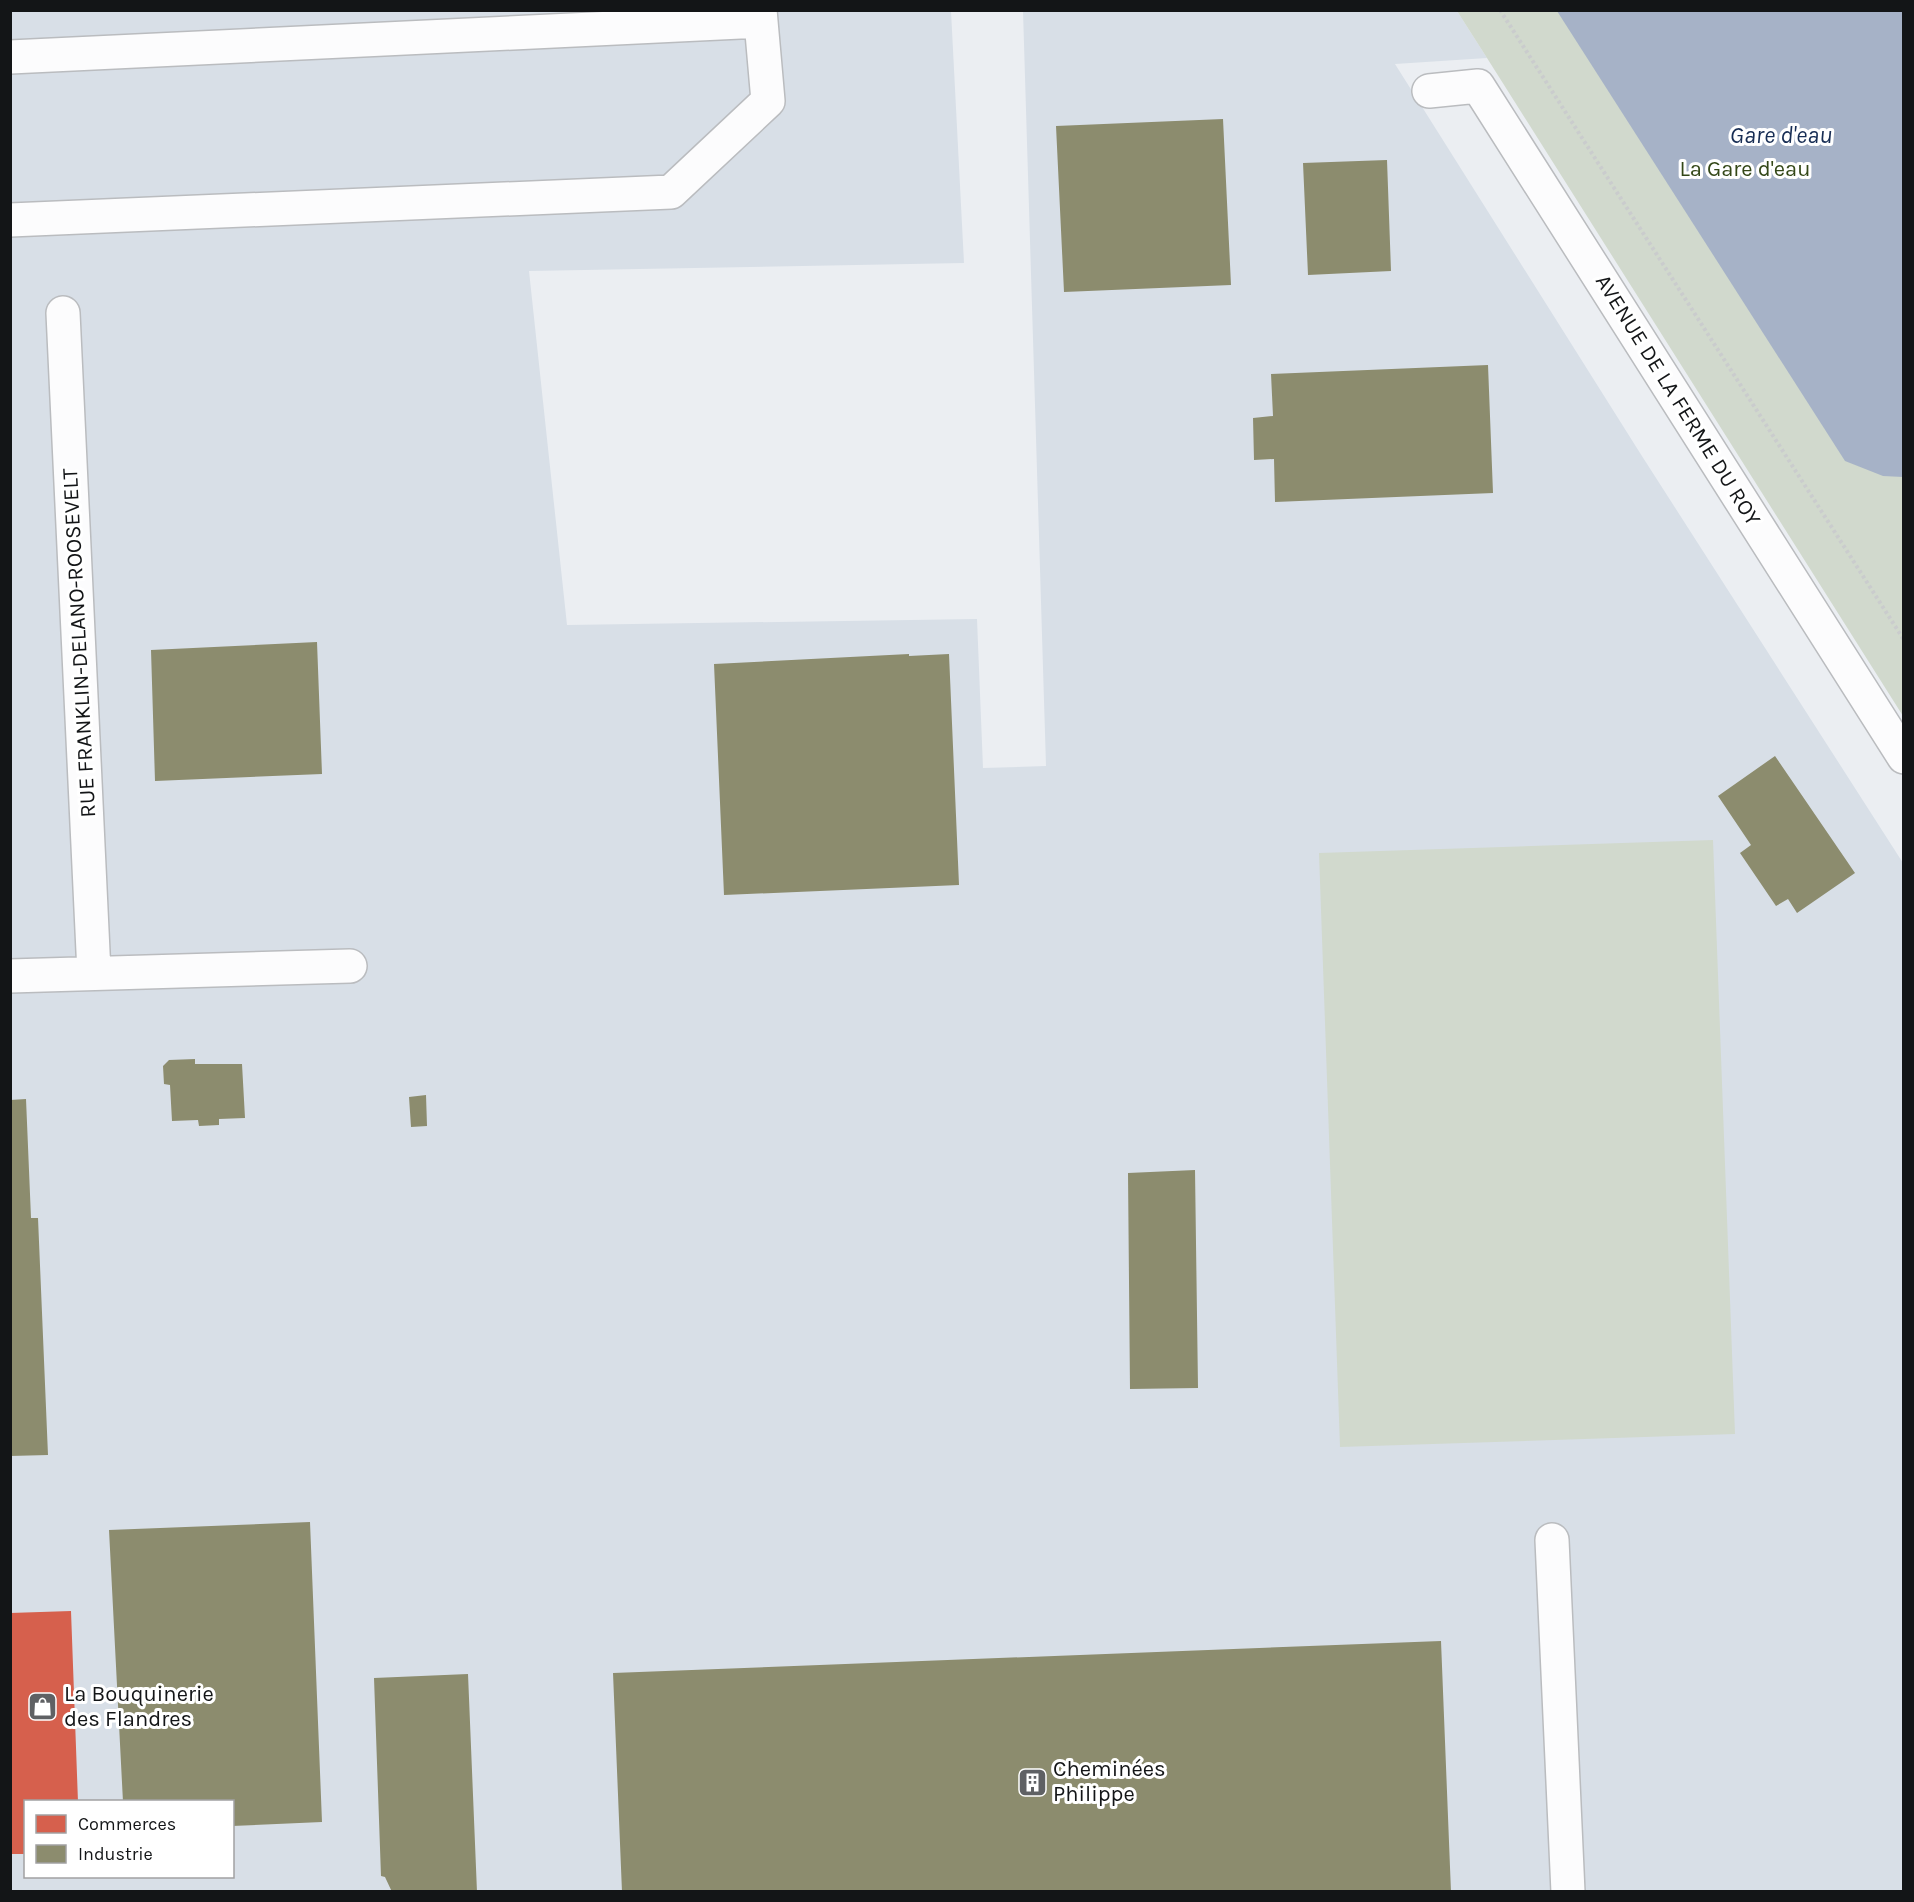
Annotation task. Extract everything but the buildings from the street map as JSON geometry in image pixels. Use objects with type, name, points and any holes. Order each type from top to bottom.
[{"type":"street","points":[[10,57],[760,16],[768,101],[671,192],[10,220]]},
{"type":"street","name":"AVENUE DE LA FERME DU ROY","points":[[1429,91],[1478,86],[1904,757]]},
{"type":"street","name":"RUE FRANKLIN-DELANO-ROOSEVELT","points":[[63,313],[94,974]]},
{"type":"street","points":[[10,976],[350,966]]},
{"type":"street","points":[[1552,1540],[1568,1892]]},
{"type":"path","points":[[1500,10],[1904,640]]},
{"type":"shaded area","points":[[11,11],[951,11],[964,263],[529,271],[567,625],[977,619],[983,768],[1046,766],[1023,11],[1457,11],[1487,58],[1395,64],[1640,453],[1903,863],[1903,1891],[11,1892]]},
{"type":"green space","name":"La Gare d'eau","points":[[1457,11],[1903,11],[1903,716],[1487,58]]},
{"type":"green space","points":[[1713,840],[1735,1434],[1340,1447],[1319,853]]},
{"type":"water","name":"Gare d'eau","points":[[1557,11],[1903,11],[1903,477],[1883,476],[1845,461]]},
{"type":"place","name":"La Bouquinerie des Flandres","points":[[43,1707]]},
{"type":"place","name":"Cheminées Philippe","points":[[1032,1782]]}]
